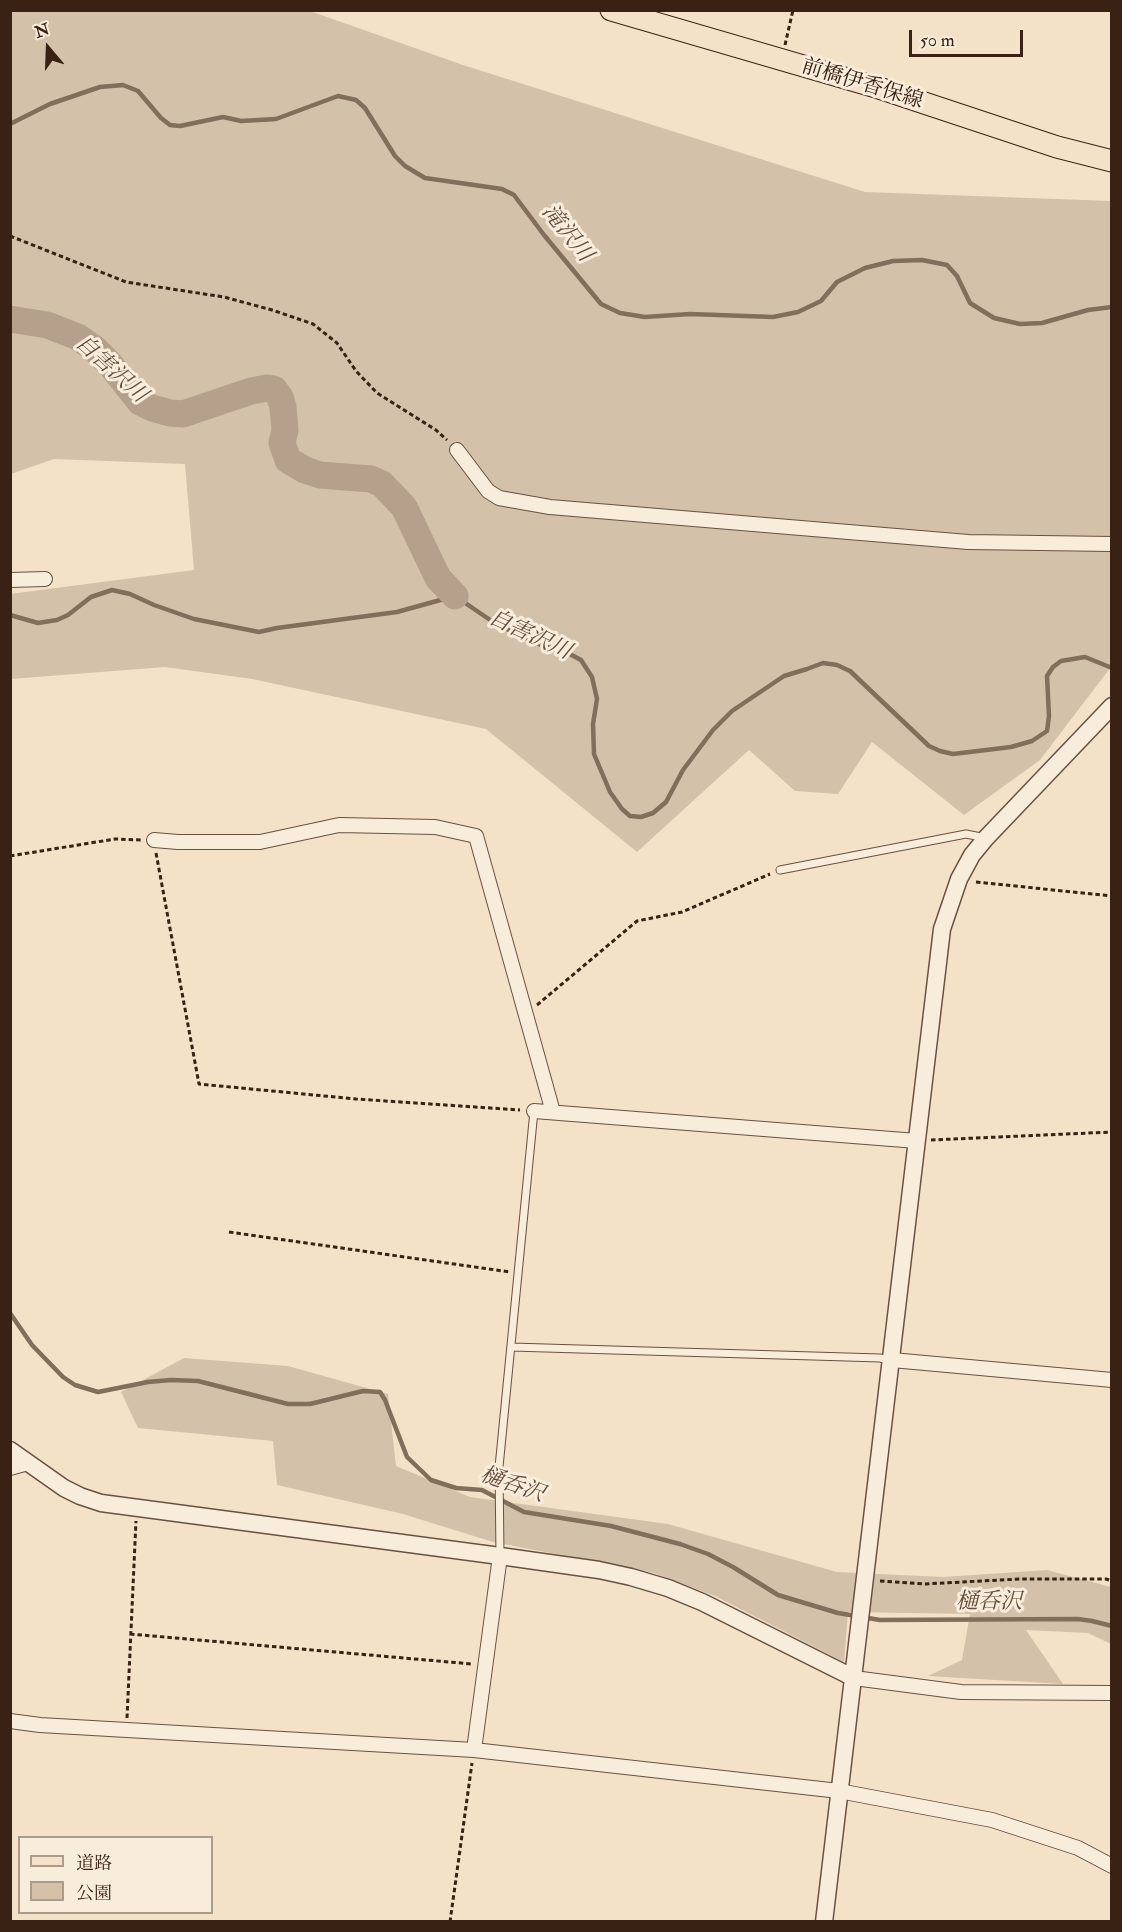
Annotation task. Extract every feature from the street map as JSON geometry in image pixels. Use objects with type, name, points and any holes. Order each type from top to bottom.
[{"type":"main road","name":"前橋伊香保線","points":[[611,10],[879,88],[1057,147],[1112,161]]},
{"type":"street","points":[[457,450],[488,491],[499,498],[550,507],[968,542],[1112,544]]},
{"type":"street","points":[[10,580],[45,579]]},
{"type":"street","points":[[824,1922],[942,929],[959,879],[972,855],[1110,707]]},
{"type":"street","points":[[154,840],[260,842],[339,825],[435,827],[476,836],[553,1112]]},
{"type":"street","points":[[534,1111],[916,1141]]},
{"type":"street","points":[[892,1360],[1112,1380]]},
{"type":"street","points":[[10,1450],[80,1496],[101,1503],[500,1556],[599,1570],[631,1577],[668,1588],[702,1602],[854,1678],[961,1692],[1112,1693]]},
{"type":"street","points":[[10,1468],[28,1463]]},
{"type":"street","points":[[474,1750],[500,1556]]},
{"type":"street","points":[[10,1721],[40,1725],[474,1750],[839,1791],[992,1820],[1078,1848],[1112,1866]]},
{"type":"lane","points":[[780,870],[966,834],[986,838]]},
{"type":"lane","points":[[500,1556],[499,1467],[534,1111]]},
{"type":"lane","points":[[512,1347],[892,1360]]},
{"type":"path","points":[[781,61],[794,10]]},
{"type":"path","points":[[10,236],[126,282],[224,297],[313,324],[336,343],[356,371],[377,393],[436,430],[457,450]]},
{"type":"path","points":[[10,856],[115,839],[154,840],[199,1084],[356,1099],[534,1111]]},
{"type":"path","points":[[526,1014],[637,921],[682,912],[780,870]]},
{"type":"path","points":[[959,879],[1112,896]]},
{"type":"path","points":[[916,1141],[1112,1132]]},
{"type":"path","points":[[229,1232],[519,1274]]},
{"type":"path","points":[[126,1729],[136,1508]]},
{"type":"path","points":[[866,1580],[925,1584],[1019,1579],[1106,1579],[1112,1581]]},
{"type":"path","points":[[130,1634],[486,1666]]},
{"type":"path","points":[[450,1922],[474,1750]]},
{"type":"green space","points":[[11,11],[310,11],[463,65],[865,192],[1111,201],[1111,667],[1040,760],[964,815],[872,742],[838,794],[795,791],[749,750],[637,852],[486,729],[252,679],[165,667],[11,679],[10,594],[194,570],[185,464],[54,459],[11,474]]},
{"type":"green space","points":[[184,1358],[288,1366],[388,1394],[396,1466],[470,1497],[668,1524],[837,1572],[943,1577],[1047,1570],[1111,1587],[1111,1644],[1088,1633],[1026,1630],[1063,1684],[928,1676],[962,1660],[970,1614],[848,1612],[844,1662],[715,1596],[654,1573],[493,1542],[403,1514],[277,1485],[273,1441],[138,1428],[121,1392]]},
{"type":"waterway","name":"滝沢川","points":[[10,124],[50,104],[100,87],[123,85],[138,91],[170,125],[180,126],[223,117],[241,121],[276,119],[338,96],[356,100],[365,108],[395,156],[405,166],[425,178],[502,189],[514,195],[601,304],[620,313],[645,317],[690,314],[773,317],[798,312],[821,301],[837,282],[865,268],[893,261],[922,260],[947,265],[957,276],[970,303],[994,318],[1020,324],[1042,323],[1088,310],[1112,307]]},
{"type":"waterway","name":"自害沢川","points":[[10,319],[47,325],[78,337],[110,364],[140,402],[170,413],[183,414],[251,391],[274,389],[283,407],[285,430],[282,443],[288,460],[305,470],[320,475],[371,479],[382,484],[404,507],[438,578],[455,596]]},
{"type":"waterway","name":"自害沢川","points":[[10,615],[38,623],[57,620],[68,615],[91,597],[112,590],[130,594],[194,619],[259,632],[397,612],[455,596],[496,624],[543,646],[566,652],[581,660],[592,677],[597,699],[593,724],[594,754],[610,792],[622,809],[630,816],[641,817],[653,813],[666,802],[683,770],[713,730],[732,711],[784,676],[823,663],[837,665],[850,671],[929,746],[953,754],[1011,747],[1032,741],[1047,731],[1049,716],[1047,676],[1061,661],[1085,657],[1112,668]]},
{"type":"waterway","name":"樋呑沢","points":[[10,1313],[32,1345],[63,1377],[75,1385],[98,1392],[171,1380],[198,1381],[288,1404],[310,1404],[363,1391],[380,1392],[407,1457],[431,1480],[456,1488],[482,1490],[524,1512],[611,1526],[680,1544],[708,1554],[733,1567],[778,1595],[838,1613],[880,1620],[1078,1619],[1112,1626]]}]
